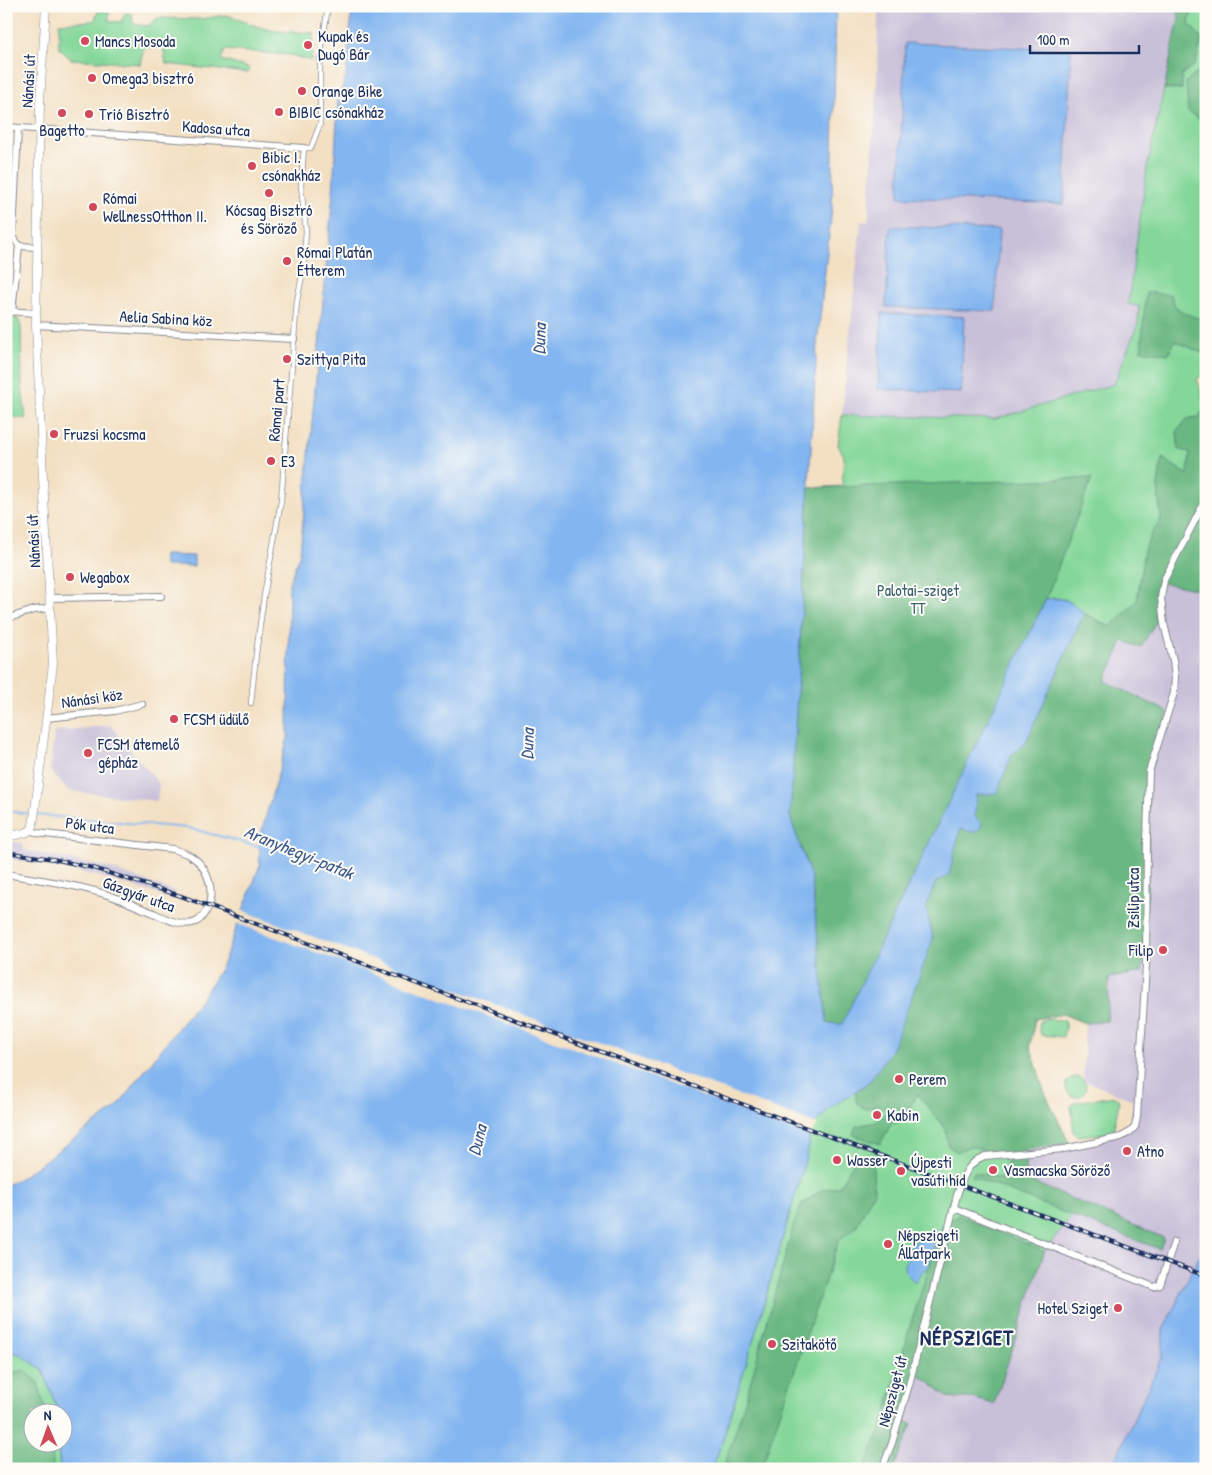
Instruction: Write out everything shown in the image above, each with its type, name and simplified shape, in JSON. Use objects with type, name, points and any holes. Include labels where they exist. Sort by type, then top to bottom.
[{"type":"street","name":"Nánási út","points":[[32,828],[53,664],[36,325],[40,129],[46,6]]},
{"type":"street","points":[[304,148],[311,148],[320,124],[320,60],[328,6]]},
{"type":"street","name":"Kadosa utca","points":[[6,127],[304,148]]},
{"type":"street","name":"Nánási út","points":[[18,128],[10,236],[19,246]]},
{"type":"street","name":"Római part","points":[[251,703],[256,654],[281,501],[297,301],[303,271],[306,231],[301,186],[304,148]]},
{"type":"street","points":[[36,313],[9,312],[19,246],[37,248]]},
{"type":"street","name":"Aelia Sabina köz","points":[[36,325],[294,339]]},
{"type":"street","name":"Zsilip utca","points":[[964,1176],[976,1159],[984,1156],[1064,1149],[1121,1137],[1135,1127],[1142,1052],[1146,965],[1149,772],[1174,693],[1175,677],[1164,624],[1161,598],[1164,580],[1206,499]]},
{"type":"street","points":[[50,598],[161,596]]},
{"type":"street","points":[[6,619],[34,610],[50,608]]},
{"type":"street","name":"Nánási köz","points":[[46,718],[115,711],[142,704]]},
{"type":"street","name":"Pók utca","points":[[6,834],[25,833],[32,828],[37,833],[172,848]]},
{"type":"street","name":"Gázgyár utca","points":[[6,874],[58,882],[113,897],[174,922],[187,924],[197,922],[203,917],[210,901],[211,889],[208,878],[201,865],[189,853],[172,848]]},
{"type":"street","name":"Népsziget út","points":[[882,1469],[892,1443],[957,1195],[964,1176]]},
{"type":"street","points":[[954,1208],[1154,1287],[1160,1285],[1174,1242]]},
{"type":"shaded area","points":[[878,6],[1177,6],[1179,18],[1147,168],[1128,304],[1139,305],[1138,324],[1114,384],[995,419],[842,415],[861,221],[868,222],[877,86]]},
{"type":"shaded area","points":[[1163,583],[1206,591],[1206,1248],[1198,1259],[1163,1330],[1163,1356],[1111,1469],[893,1469],[912,1424],[902,1420],[919,1374],[948,1398],[973,1398],[994,1404],[1044,1252],[1072,1216],[1160,1249],[1164,1238],[1025,1179],[1025,1150],[1105,1137],[1123,1131],[1131,1118],[1133,1100],[1083,1080],[1085,1023],[1107,1021],[1109,978],[1105,681],[1123,641],[1141,647],[1157,620],[1155,591]]},
{"type":"shaded area","points":[[110,725],[159,784],[157,801],[69,791],[50,771],[54,732]]},
{"type":"shaded area","points":[[6,841],[23,843],[24,850],[109,868],[176,892],[173,899],[106,878],[50,865],[6,859]]},
{"type":"green space","points":[[1177,6],[1192,6],[1189,24],[1202,39],[1195,65],[1182,74],[1182,89],[1164,89],[1179,18]]},
{"type":"green space","points":[[1192,6],[1206,6],[1206,371],[1197,380],[1206,406],[1199,417],[1187,419],[1177,432],[1179,450],[1191,452],[1188,475],[1162,458],[1158,486],[1161,520],[1144,550],[1137,601],[1110,627],[1088,616],[1123,641],[1105,681],[1168,712],[1149,772],[1147,894],[1142,972],[1109,978],[1107,1021],[1085,1023],[1063,1014],[1035,1019],[1030,1045],[1044,1091],[1069,1143],[1025,1150],[1025,1179],[1164,1238],[1160,1249],[1072,1216],[1044,1252],[994,1404],[973,1398],[949,1398],[919,1374],[902,1419],[912,1424],[893,1469],[712,1469],[757,1328],[809,1146],[810,1129],[831,1107],[870,1081],[893,1047],[933,939],[926,906],[936,882],[949,875],[960,828],[973,832],[978,831],[982,824],[975,817],[976,795],[997,792],[1012,754],[1025,744],[1083,613],[1067,600],[1058,598],[1046,599],[842,1024],[827,1023],[811,877],[790,817],[809,488],[842,486],[844,456],[838,445],[842,415],[995,419],[1114,384],[1138,324],[1139,306],[1128,304],[1147,169],[1164,89],[1182,89],[1182,74],[1195,65],[1202,39],[1189,24]]},
{"type":"green space","points":[[99,10],[109,12],[109,21],[121,22],[125,13],[132,14],[133,24],[148,26],[158,18],[200,19],[227,15],[276,31],[314,33],[311,61],[290,55],[225,50],[221,60],[249,68],[248,73],[166,64],[163,47],[144,47],[140,64],[71,59],[59,48],[59,23],[94,21]]},
{"type":"green space","points":[[1206,65],[1206,123],[1188,112],[1186,82]]},
{"type":"green space","points":[[1146,292],[1171,295],[1175,306],[1184,313],[1206,321],[1206,352],[1202,353],[1175,341],[1168,354],[1141,350]]},
{"type":"green space","points":[[6,317],[18,319],[21,326],[22,386],[26,419],[6,416]]},
{"type":"green space","points":[[1206,406],[1206,591],[1163,583],[1155,591],[1157,620],[1141,647],[1123,641],[1105,681],[1168,712],[1149,772],[1147,894],[1142,972],[1109,978],[1107,1021],[1085,1023],[1063,1014],[1035,1019],[1030,1045],[1044,1091],[1069,1143],[1025,1150],[1025,1179],[1164,1238],[1160,1249],[972,1176],[974,1172],[1004,1179],[1008,1157],[970,1146],[957,1152],[948,1146],[946,1130],[918,1094],[910,1107],[907,1120],[891,1124],[880,1144],[853,1135],[856,1126],[876,1122],[888,1111],[878,1105],[865,1109],[856,1102],[856,1091],[870,1081],[933,939],[926,906],[936,882],[949,875],[960,828],[973,832],[976,795],[997,792],[1012,754],[1025,744],[1084,613],[1110,627],[1137,601],[1144,550],[1161,520],[1158,486],[1162,458],[1188,475],[1190,452],[1179,450],[1177,432],[1187,419],[1199,417]]},
{"type":"green space","name":"Palotai-sziget TT","points":[[1092,478],[1046,599],[842,1024],[827,1023],[811,877],[790,817],[809,488]]},
{"type":"green space","points":[[1047,1019],[1064,1020],[1066,1023],[1063,1037],[1041,1035],[1039,1029],[1040,1021]]},
{"type":"green space","points":[[1076,1077],[1083,1080],[1086,1087],[1083,1094],[1076,1097],[1069,1094],[1066,1087],[1069,1080]]},
{"type":"green space","points":[[1114,1096],[1118,1099],[1119,1103],[1113,1133],[1078,1136],[1074,1133],[1071,1106],[1076,1102]]},
{"type":"green space","points":[[858,1155],[873,1161],[874,1192],[856,1227],[839,1240],[761,1469],[723,1469],[745,1402],[794,1224],[802,1204],[823,1189],[839,1187]]},
{"type":"green space","points":[[958,1215],[1044,1252],[994,1404],[973,1398],[949,1398],[919,1374],[902,1419],[912,1424],[893,1469],[864,1469],[882,1427],[910,1326],[942,1226]]},
{"type":"green space","points":[[6,1351],[20,1354],[43,1370],[55,1402],[22,1402],[22,1452],[59,1452],[60,1469],[6,1469]]},
{"type":"green space","points":[[24,1370],[38,1382],[43,1402],[22,1402],[22,1452],[52,1452],[53,1469],[11,1469],[6,1464],[6,1374]]},
{"type":"water","name":"Duna","points":[[351,6],[836,6],[832,208],[817,344],[790,817],[811,877],[827,1023],[842,1024],[1046,599],[1067,601],[1084,613],[1025,744],[1012,754],[997,793],[976,795],[975,817],[982,824],[978,831],[973,832],[960,829],[949,875],[936,882],[926,906],[933,939],[893,1047],[870,1081],[831,1107],[810,1129],[809,1146],[757,1328],[712,1469],[60,1469],[59,1452],[72,1452],[72,1402],[55,1402],[43,1370],[20,1354],[6,1351],[6,1185],[22,1177],[116,1108],[206,992],[222,966],[260,865],[259,841],[288,738],[289,583],[300,553],[333,193],[338,99],[346,77]]},
{"type":"water","points":[[905,43],[1071,50],[1064,204],[899,197]]},
{"type":"water","points":[[890,226],[999,230],[995,311],[886,307]]},
{"type":"water","points":[[882,313],[964,317],[961,393],[878,389]]},
{"type":"water","points":[[164,555],[194,556],[194,566],[164,566]]},
{"type":"water","points":[[933,1228],[935,1229],[935,1241],[930,1261],[928,1262],[929,1265],[915,1282],[905,1272],[905,1262],[909,1257],[911,1246],[924,1238]]},
{"type":"water","points":[[1206,1248],[1206,1469],[1111,1469],[1163,1356],[1163,1330],[1198,1259]]},
{"type":"pier","name":"Újpesti vasúti híd","points":[[241,910],[818,1125],[813,1130],[812,1137],[236,923]]},
{"type":"waterway","name":"Aranyhegyi-patak","points":[[6,811],[31,814]]},
{"type":"waterway","name":"Aranyhegyi-patak","points":[[36,815],[188,828],[261,847]]},
{"type":"railway","points":[[6,852],[53,859],[93,868],[181,896],[1206,1276]]},
{"type":"place","name":"Mancs Mosoda","points":[[85,41]]},
{"type":"place","name":"Kupak és Dugó Bár","points":[[308,45]]},
{"type":"place","name":"Omega3 bisztró","points":[[92,78]]},
{"type":"place","name":"Orange Bike","points":[[302,91]]},
{"type":"place","name":"BIBIC csónakház","points":[[279,112]]},
{"type":"place","name":"Bagetto","points":[[62,113]]},
{"type":"place","name":"Trió Bisztró","points":[[89,114]]},
{"type":"place","name":"Bibic I. csónakház","points":[[252,166]]},
{"type":"place","name":"Kócsag Bisztró és Söröző","points":[[269,193]]},
{"type":"place","name":"Római WellnessOtthon II.","points":[[93,207]]},
{"type":"place","name":"Római Platán Étterem","points":[[287,261]]},
{"type":"place","name":"Szittya Pita","points":[[287,359]]},
{"type":"place","name":"Fruzsi kocsma","points":[[54,434]]},
{"type":"place","name":"E3","points":[[271,461]]},
{"type":"place","name":"Wegabox","points":[[70,577]]},
{"type":"place","name":"FCSM üdülő","points":[[174,719]]},
{"type":"place","name":"FCSM átemelő gépház","points":[[88,753]]},
{"type":"place","name":"Filip","points":[[1163,950]]},
{"type":"place","name":"Perem","points":[[899,1079]]},
{"type":"place","name":"Kabin","points":[[877,1115]]},
{"type":"place","name":"Atno","points":[[1127,1151]]},
{"type":"place","name":"Wasser","points":[[837,1160]]},
{"type":"place","name":"Vasmacska Söröző","points":[[993,1170]]},
{"type":"place","name":"Újpesti vasúti híd","points":[[901,1171]]},
{"type":"place","name":"Népszigeti Állatpark","points":[[888,1244]]},
{"type":"place","name":"Hotel Sziget","points":[[1118,1308]]},
{"type":"place","name":"Szitakötő","points":[[772,1344]]},
{"type":"district","name":"NÉPSZIGET","points":[[967,1337]]}]
